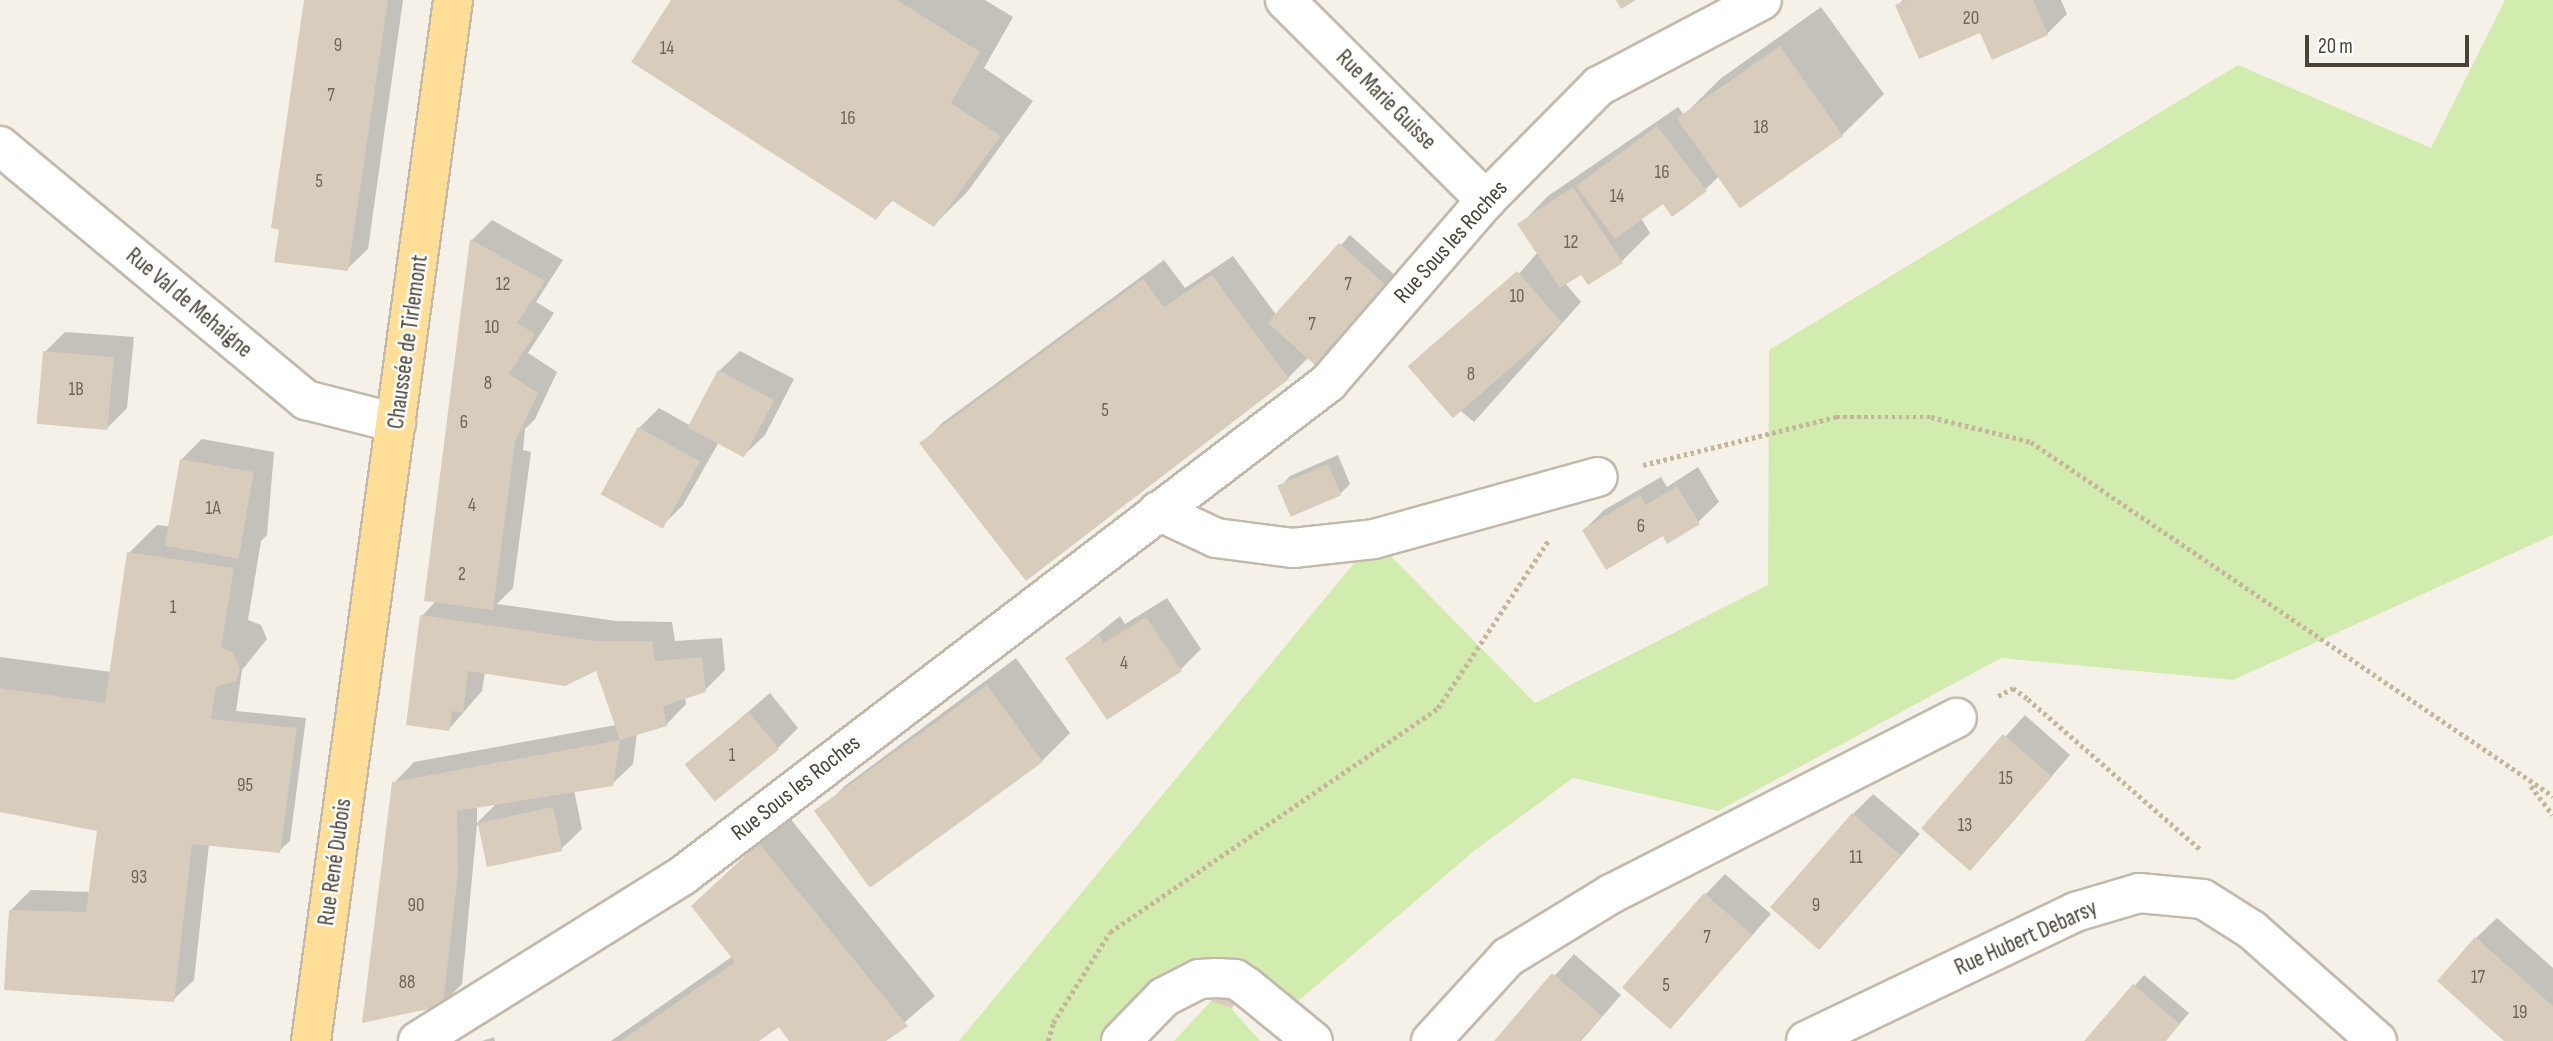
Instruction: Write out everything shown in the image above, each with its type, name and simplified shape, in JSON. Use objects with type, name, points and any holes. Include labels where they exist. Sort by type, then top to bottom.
[{"type":"main road","name":"Chaussée de Tirlemont","points":[[360,683],[453,0]]},
{"type":"main road","name":"Rue René Dubois","points":[[312,1041],[360,683]]},
{"type":"street","name":"Rue Marie Guisse","points":[[1285,0],[1486,200]]},
{"type":"street","name":"Rue Sous les Roches","points":[[418,1041],[682,876],[1328,383],[1486,200],[1600,86],[1762,0]]},
{"type":"street","name":"Rue Val de Mehaigne","points":[[0,146],[306,400],[396,423]]},
{"type":"street","points":[[1158,511],[1216,538],[1293,548],[1374,539],[1598,477]]},
{"type":"street","points":[[1431,1041],[1520,950],[1611,894],[1957,718]]},
{"type":"street","name":"Rue Hubert Debarsy","points":[[1806,1041],[2075,912],[2139,893],[2203,899],[2252,930],[2377,1041]]},
{"type":"street","points":[[1121,1041],[1164,997],[1199,979],[1217,978],[1235,979],[1247,986],[1313,1041]]},
{"type":"path","points":[[1598,477],[1836,417],[1931,417],[2031,442],[2121,499],[2528,782],[2553,796]]},
{"type":"path","points":[[1048,1041],[1053,1023],[1110,932],[1438,708],[1552,537]]},
{"type":"path","points":[[2028,699],[2209,857],[2203,899]]},
{"type":"path","points":[[2528,782],[2553,816]]},
{"type":"green space","points":[[2505,0],[2553,0],[2553,535],[2233,680],[2001,658],[1718,811],[1573,778],[1474,851],[1296,1003],[1235,979],[1121,1041],[959,1041],[1374,539],[1535,703],[1768,585],[1769,350],[2238,65],[2431,148]]},
{"type":"green space","points":[[1211,1001],[1231,1008],[1260,1041],[1174,1041]]},
{"type":"building","points":[[304,0],[388,0],[348,271],[274,262],[279,230],[271,228]]},
{"type":"building","points":[[671,0],[897,0],[980,52],[951,103],[1001,136],[934,227],[891,200],[876,220],[631,62]]},
{"type":"building","points":[[1616,0],[1636,0],[1621,9]]},
{"type":"building","points":[[1907,0],[2033,0],[2048,35],[1992,60],[1980,33],[1919,59],[1895,5]]},
{"type":"building","points":[[1780,46],[1843,136],[1740,208],[1677,118]]},
{"type":"building","points":[[1657,126],[1707,191],[1672,217],[1663,204],[1615,239],[1576,186]]},
{"type":"building","points":[[1573,187],[1623,263],[1588,285],[1581,275],[1560,288],[1517,224]]},
{"type":"building","points":[[470,239],[545,281],[517,323],[535,334],[509,374],[538,393],[515,442],[493,610],[424,601]]},
{"type":"building","points":[[1339,243],[1391,290],[1319,369],[1267,323]]},
{"type":"building","points":[[1517,271],[1562,323],[1453,418],[1408,366]]},
{"type":"building","points":[[1212,275],[1289,379],[1026,581],[919,443],[1143,279],[1164,307]]},
{"type":"building","points":[[43,351],[114,357],[107,430],[37,424]]},
{"type":"building","points":[[718,370],[775,400],[744,457],[687,427]]},
{"type":"building","points":[[638,427],[700,461],[663,529],[601,494]]},
{"type":"building","points":[[180,459],[254,472],[239,559],[165,546]]},
{"type":"building","points":[[1328,464],[1341,495],[1291,517],[1277,485]]},
{"type":"building","points":[[1677,486],[1700,524],[1667,544],[1663,536],[1606,570],[1582,530],[1640,495],[1646,505]]},
{"type":"building","points":[[127,552],[234,568],[221,648],[233,652],[240,669],[236,681],[216,687],[211,719],[297,728],[280,853],[192,844],[174,1002],[4,990],[9,910],[86,912],[97,831],[0,812],[0,688],[105,703]]},
{"type":"building","points":[[420,615],[595,641],[652,641],[655,661],[702,657],[706,692],[663,706],[667,726],[620,740],[596,671],[565,686],[468,671],[463,713],[452,711],[449,731],[406,725]]},
{"type":"building","points":[[1146,617],[1182,671],[1107,720],[1065,658],[1099,635],[1104,643]]},
{"type":"building","points":[[987,685],[1043,762],[870,888],[814,811]]},
{"type":"building","points":[[749,712],[779,749],[715,802],[684,764]]},
{"type":"building","points":[[2003,734],[2052,777],[1970,871],[1921,828]]},
{"type":"building","points":[[620,740],[613,786],[457,811],[458,873],[443,1006],[362,1023],[392,782]]},
{"type":"building","points":[[553,807],[562,851],[487,867],[478,823]]},
{"type":"building","points":[[1852,813],[1901,856],[1819,950],[1770,907]]},
{"type":"building","points":[[759,843],[908,1026],[886,1041],[789,1041],[779,1027],[759,1041],[621,1041],[735,962],[691,906]]},
{"type":"building","points":[[1704,893],[1752,935],[1670,1029],[1622,987]]},
{"type":"building","points":[[2475,937],[2553,1006],[2553,1041],[2504,1041],[2437,981]]},
{"type":"building","points":[[1552,973],[1602,1016],[1580,1041],[1494,1041]]},
{"type":"building","points":[[2133,984],[2180,1024],[2166,1041],[2084,1041]]},
{"type":"building","points":[[1215,990],[1236,997],[1232,1008],[1211,1001]]}]
